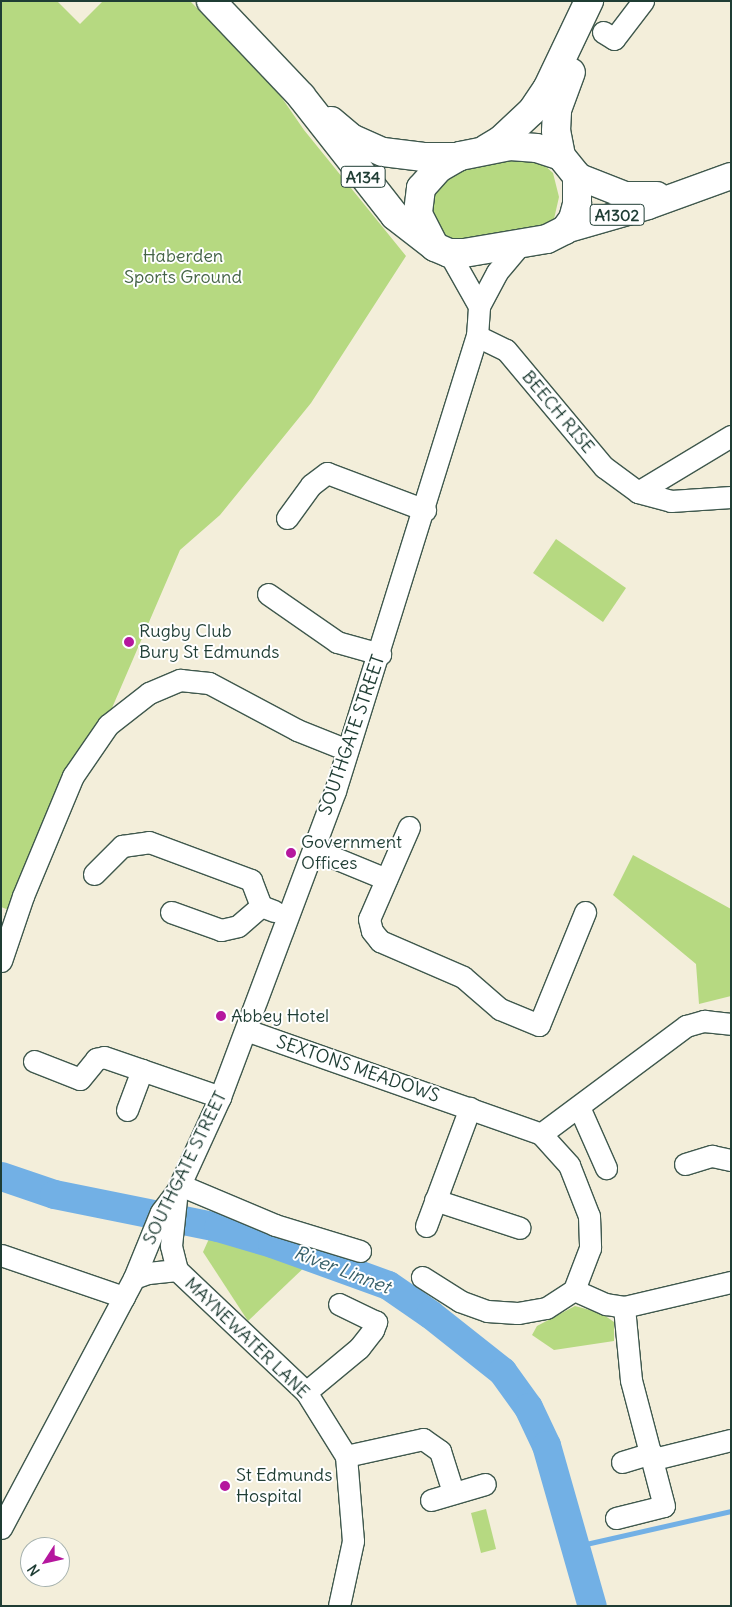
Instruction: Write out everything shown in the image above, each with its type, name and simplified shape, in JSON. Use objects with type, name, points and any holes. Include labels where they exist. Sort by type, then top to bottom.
[{"type":"highway","name":"A134","points":[[211,1],[272,62],[395,216],[442,250]]},
{"type":"highway","name":"A134","points":[[230,1],[272,62]]},
{"type":"highway","points":[[591,1],[588,22],[557,110],[556,131],[569,166],[577,204],[565,230],[536,243],[442,250],[418,214],[421,188],[426,178],[439,168],[501,140],[532,111],[547,89],[591,1]]},
{"type":"highway","name":"A134","points":[[301,96],[365,146],[396,154],[473,153]]},
{"type":"highway","points":[[473,153],[510,146],[536,148],[569,166]]},
{"type":"main road","name":"A1302","points":[[569,166],[625,195],[668,197]]},
{"type":"main road","name":"A1302","points":[[565,230],[731,176]]},
{"type":"street","points":[[603,32],[614,39],[643,1]]},
{"type":"street","points":[[442,250],[479,306],[497,272],[520,245]]},
{"type":"street","name":"SOUTHGATE STREET","points":[[1,1528],[165,1218],[220,1098],[313,849],[380,654],[477,336],[479,306]]},
{"type":"street","name":"BEECH RISE","points":[[477,336],[506,350],[604,467],[638,492],[672,501],[731,497]]},
{"type":"street","points":[[638,492],[702,456],[731,436]]},
{"type":"street","points":[[288,518],[311,485],[327,473],[425,510]]},
{"type":"street","points":[[268,594],[337,642],[380,654]]},
{"type":"street","points":[[1,961],[7,940],[59,804],[73,776],[108,725],[149,692],[180,680],[210,683],[297,730],[347,750]]},
{"type":"street","points":[[409,828],[369,919],[375,937],[463,978],[500,1010],[539,1025],[585,912]]},
{"type":"street","points":[[94,874],[122,846],[149,842],[251,880],[261,906],[288,916]]},
{"type":"street","points":[[313,849],[386,879]]},
{"type":"street","points":[[171,912],[221,930],[229,930],[261,906]]},
{"type":"street","points":[[541,1134],[686,1026],[704,1021],[731,1024]]},
{"type":"street","name":"SEXTONS MEADOWS","points":[[246,1030],[541,1134],[569,1165],[588,1208],[590,1248],[574,1290]]},
{"type":"street","points":[[34,1061],[80,1079],[96,1059],[104,1057],[220,1098]]},
{"type":"street","points":[[127,1110],[142,1070]]},
{"type":"street","points":[[579,1107],[606,1168]]},
{"type":"street","points":[[426,1226],[470,1108]]},
{"type":"street","points":[[685,1164],[712,1156],[731,1160]]},
{"type":"street","points":[[178,1188],[275,1225],[360,1251]]},
{"type":"street","points":[[435,1200],[520,1228]]},
{"type":"street","name":"MAYNEWATER LANE","points":[[165,1218],[177,1270],[306,1392],[346,1456],[353,1541],[339,1606]]},
{"type":"street","points":[[1,1255],[124,1297]]},
{"type":"street","name":"MAYNEWATER LANE","points":[[134,1278],[148,1273],[177,1270]]},
{"type":"street","points":[[422,1277],[460,1300],[487,1311],[517,1313],[546,1308],[574,1290],[606,1304],[624,1307],[731,1282]]},
{"type":"street","points":[[306,1392],[359,1348],[376,1322],[339,1304]]},
{"type":"street","points":[[616,1518],[664,1506],[653,1456],[631,1380],[624,1307]]},
{"type":"street","points":[[346,1456],[423,1439],[440,1452],[453,1492]]},
{"type":"street","points":[[622,1462],[731,1440]]},
{"type":"street","points":[[431,1500],[485,1484]]},
{"type":"green space","name":"Haberden Sports Ground","points":[[1,1],[57,1],[80,24],[103,1],[190,1],[273,85],[304,130],[406,256],[311,403],[220,515],[180,550],[112,708],[61,782],[9,910],[1,907]]},
{"type":"green space","points":[[528,160],[543,164],[553,173],[559,197],[554,219],[545,225],[455,241],[439,234],[427,216],[433,182],[478,163]]},
{"type":"green space","points":[[556,539],[626,588],[603,622],[533,573]]},
{"type":"green space","points":[[633,855],[731,909],[731,996],[699,1004],[696,964],[613,895]]},
{"type":"green space","points":[[213,1230],[268,1245],[310,1262],[248,1321],[203,1252]]},
{"type":"green space","points":[[575,1306],[601,1313],[614,1322],[614,1341],[554,1350],[532,1335],[537,1326]]},
{"type":"green space","points":[[486,1509],[496,1549],[481,1553],[471,1513]]},
{"type":"waterway","name":"River Linnet","points":[[1,1176],[54,1194],[218,1227],[272,1243],[388,1285],[430,1314],[502,1371],[528,1407],[546,1445],[592,1606]]},
{"type":"waterway","points":[[577,1546],[731,1511]]},
{"type":"place","name":"Rugby Club Bury St Edmunds","points":[[129,642]]},
{"type":"place","name":"Government Offices","points":[[291,853]]},
{"type":"place","name":"Abbey Hotel","points":[[221,1016]]},
{"type":"place","name":"St Edmunds Hospital","points":[[225,1486]]}]
